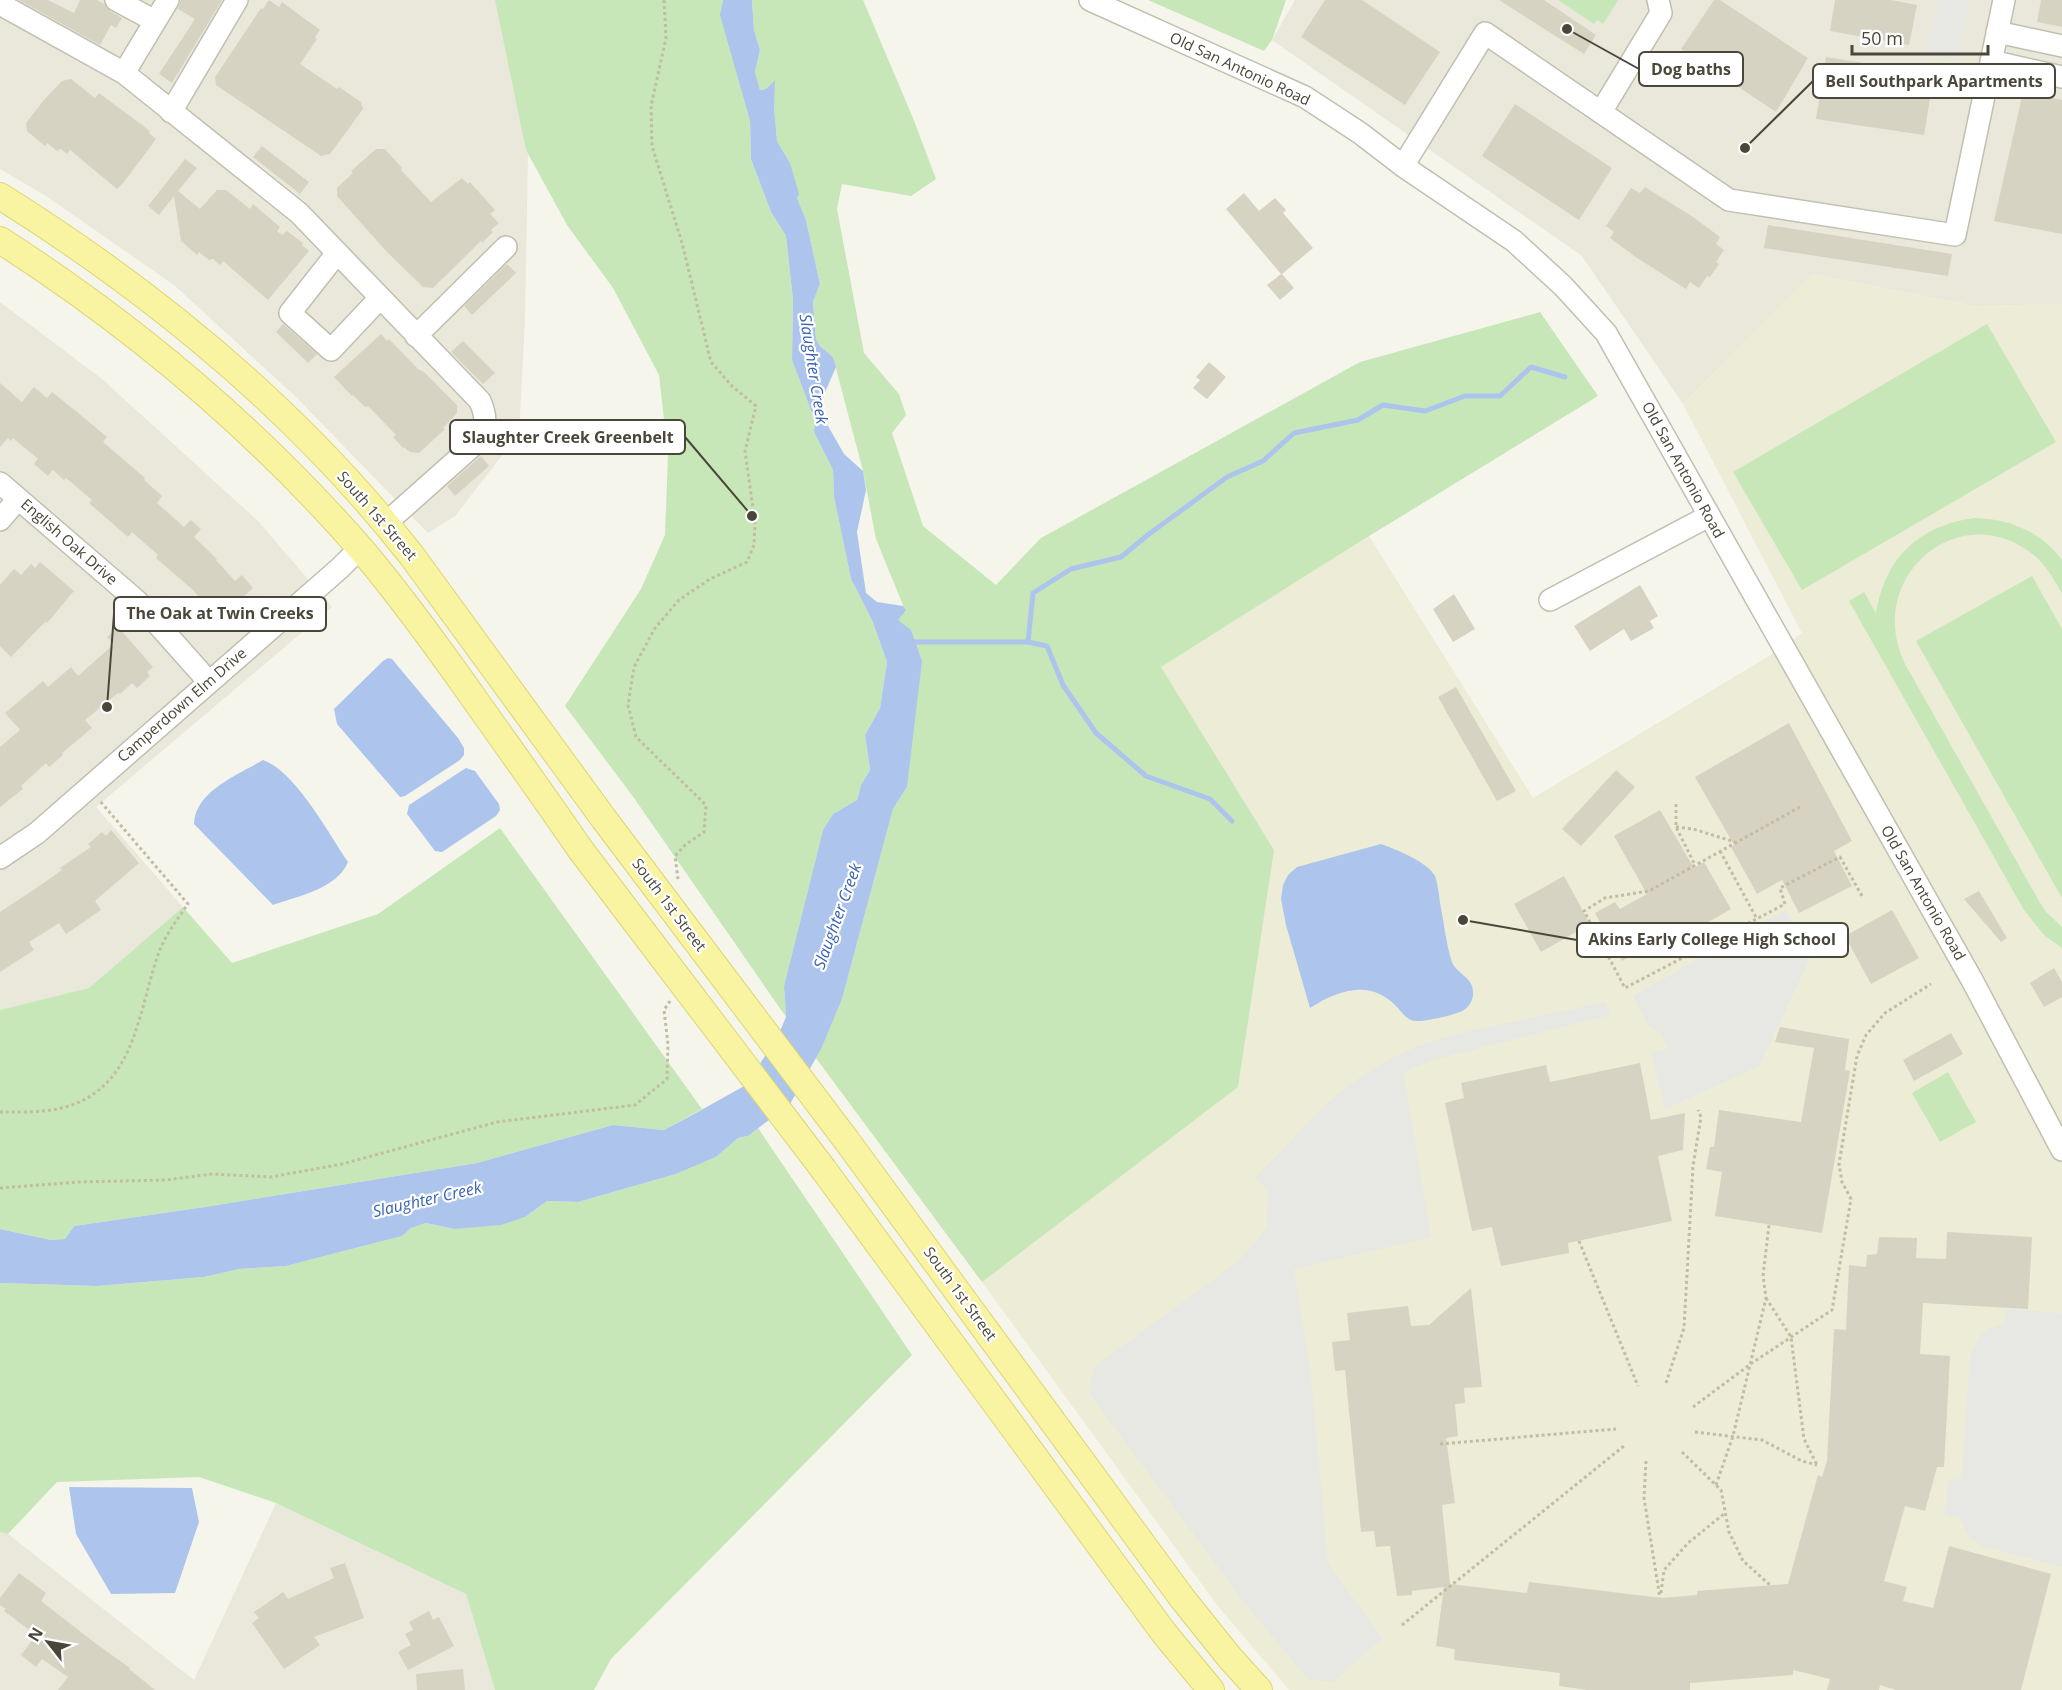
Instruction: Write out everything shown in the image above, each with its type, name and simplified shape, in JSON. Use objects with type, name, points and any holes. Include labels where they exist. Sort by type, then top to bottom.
[{"type":"main road","name":"South 1st Street","points":[[0,196],[87,252],[215,352],[312,444],[386,523],[468,631],[604,819],[847,1141],[1188,1605],[1230,1658],[1260,1690]]},
{"type":"main road","points":[[0,240],[118,321],[199,387],[250,433],[360,548],[429,635],[580,849],[824,1170],[1164,1633],[1211,1690]]},
{"type":"main road","points":[[360,548],[386,523]]},
{"type":"street","points":[[116,0],[155,21]]},
{"type":"street","points":[[124,73],[168,0]]},
{"type":"street","points":[[171,112],[237,0]]},
{"type":"street","name":"Old San Antonio Road","points":[[1090,0],[1096,5],[1305,97],[1514,241],[1563,286],[1606,333],[1972,980],[2062,1150]]},
{"type":"street","points":[[1600,112],[1661,14],[1658,0]]},
{"type":"street","points":[[1403,166],[1485,33],[1729,200],[1955,235],[2004,0]]},
{"type":"street","points":[[0,4],[124,73],[298,213],[480,400],[484,411],[484,433],[477,442],[401,507],[386,523]]},
{"type":"street","points":[[1997,32],[2062,46]]},
{"type":"street","points":[[1990,61],[2062,77]]},
{"type":"street","points":[[416,336],[506,247]]},
{"type":"street","points":[[337,253],[290,313],[331,350],[380,298]]},
{"type":"street","name":"English Oak Drive","points":[[0,483],[137,601],[209,682]]},
{"type":"street","points":[[0,520],[18,499]]},
{"type":"street","points":[[1550,600],[1709,516]]},
{"type":"street","name":"Camperdown Elm Drive","points":[[0,858],[37,833],[360,548]]},
{"type":"path","points":[[0,1112],[39,1112],[67,1107],[89,1098],[108,1084],[129,1049],[162,947],[188,904],[98,800]]},
{"type":"path","points":[[1676,804],[1676,827],[1695,865]]},
{"type":"path","points":[[1800,807],[1649,891],[1605,898],[1584,911],[1625,988],[1785,904],[1780,888],[1840,857],[1862,896]]},
{"type":"path","points":[[1676,827],[1693,829],[1736,842]]},
{"type":"path","points":[[1720,851],[1757,919]]},
{"type":"path","points":[[1693,1407],[1752,1363],[1832,1310],[1851,1199],[1842,1182],[1839,1164],[1857,1056],[1866,1035],[1885,1013],[1931,984]]},
{"type":"path","points":[[1666,1383],[1684,1328],[1693,1166],[1701,1117],[1698,1110]]},
{"type":"path","points":[[1716,1485],[1752,1363],[1766,1298],[1763,1276],[1769,1225]]},
{"type":"path","points":[[1579,1241],[1638,1386]]},
{"type":"path","points":[[1695,1432],[1762,1440],[1802,1461],[1817,1465],[1804,1439],[1791,1337],[1766,1298]]},
{"type":"path","points":[[1440,1444],[1616,1429]]},
{"type":"path","points":[[1402,1625],[1624,1446]]},
{"type":"path","points":[[1682,1452],[1721,1490],[1729,1532],[1743,1561],[1770,1585]]},
{"type":"path","points":[[1646,1461],[1644,1498],[1660,1598],[1664,1570],[1688,1543],[1725,1513]]},
{"type":"shaded area","points":[[0,0],[496,0],[528,153],[525,319],[519,434],[455,516],[428,533],[296,397],[174,285],[46,196],[0,169]]},
{"type":"shaded area","points":[[1295,0],[2062,0],[2062,304],[1975,306],[1812,274],[1683,404],[1582,256],[1272,40]]},
{"type":"shaded area","points":[[1938,0],[1969,0],[1957,59],[1926,53]]},
{"type":"shaded area","points":[[1812,274],[1975,306],[2062,304],[2062,1690],[1289,1690],[1217,1605],[816,1058],[842,999],[885,840],[1369,536],[1533,798],[1769,656],[1802,633],[1683,404]]},
{"type":"shaded area","points":[[0,302],[102,379],[258,521],[332,607],[96,807],[183,907],[89,988],[0,1010]]},
{"type":"shaded area","points":[[1785,910],[1813,952],[1759,1066],[1665,1109],[1651,1053],[1668,1048],[1660,1032],[1649,1026],[1633,996]]},
{"type":"shaded area","points":[[1605,1002],[1610,1015],[1436,1059],[1403,1072],[1431,1237],[1294,1269],[1310,1370],[1328,1564],[1382,1638],[1333,1682],[1308,1679],[1245,1603],[1089,1393],[1094,1367],[1239,1261],[1267,1228],[1268,1190],[1255,1178],[1327,1103],[1362,1076],[1417,1046],[1460,1033]]},
{"type":"shaded area","points":[[2007,1309],[2062,1313],[2062,1567],[1983,1546],[1970,1538],[1959,1517],[1945,1515],[1948,1480],[1962,1479],[1970,1357],[1980,1336],[1989,1329],[2005,1323]]},
{"type":"shaded area","points":[[276,1503],[466,1594],[495,1690],[0,1690],[0,1532],[8,1534],[194,1680]]},
{"type":"green space","points":[[495,0],[723,0],[721,15],[750,121],[751,159],[771,212],[786,236],[793,300],[792,360],[815,421],[814,432],[833,470],[834,497],[851,579],[872,620],[887,662],[880,708],[865,735],[870,770],[861,785],[857,800],[833,814],[823,830],[784,986],[786,1017],[634,798],[565,706],[641,589],[665,535],[668,455],[659,375],[613,288],[567,225],[526,150]]},
{"type":"green space","points":[[752,0],[863,0],[913,118],[936,179],[911,196],[842,184],[837,209],[864,353],[899,394],[906,415],[892,433],[923,526],[996,585],[1041,538],[1360,362],[1540,312],[1598,396],[1161,667],[1274,850],[1238,1087],[982,1282],[816,1058],[842,999],[893,809],[907,787],[897,620],[905,610],[876,539],[863,471],[833,357],[820,346],[816,339],[813,302],[820,284],[806,220],[797,198],[790,163],[777,141],[774,81],[766,89],[760,90],[755,72],[760,50],[754,30]]},
{"type":"green space","points":[[1148,0],[1286,0],[1272,40],[1264,51]]},
{"type":"green space","points":[[1558,0],[1618,0],[1603,24],[1597,20],[1594,24]]},
{"type":"green space","points":[[1987,324],[2056,442],[1802,590],[1733,472]]},
{"type":"green space","points":[[1975,518],[2012,524],[2044,541],[2062,560],[2062,593],[2050,573],[2035,556],[2006,539],[1978,534],[1950,540],[1927,554],[1908,575],[1897,602],[1895,632],[1905,664],[2039,901],[2046,912],[2062,927],[2062,948],[2044,935],[2024,910],[1849,601],[1864,592],[1876,613],[1887,576],[1908,548],[1937,528]]},
{"type":"green space","points":[[2032,576],[2062,629],[2062,898],[1916,641]]},
{"type":"green space","points":[[500,828],[702,1109],[664,1130],[613,1125],[477,1163],[74,1226],[65,1239],[51,1240],[0,1229],[0,1010],[89,988],[183,907],[232,963],[378,914]]},
{"type":"green space","points":[[1948,1072],[1976,1122],[1940,1142],[1912,1093]]},
{"type":"green space","points":[[758,1128],[912,1355],[611,1659],[594,1690],[495,1690],[466,1594],[276,1503],[199,1477],[57,1482],[8,1534],[0,1532],[0,1283],[97,1286],[204,1277],[239,1269],[286,1266],[402,1236],[411,1228],[426,1223],[454,1229],[525,1217],[547,1201],[578,1202],[676,1174],[716,1157],[738,1138],[748,1136]]},
{"type":"water","name":"Slaughter Creek","points":[[723,0],[752,0],[754,30],[760,50],[755,72],[760,90],[766,89],[775,80],[774,106],[777,141],[790,163],[799,194],[797,198],[806,220],[820,284],[813,302],[816,339],[820,346],[833,357],[836,367],[823,397],[824,419],[844,454],[863,471],[866,490],[857,532],[866,593],[877,602],[903,606],[906,610],[898,620],[911,630],[922,661],[907,787],[893,809],[842,999],[821,1049],[790,1104],[748,1136],[738,1138],[716,1157],[676,1174],[578,1202],[547,1201],[525,1217],[501,1225],[454,1229],[426,1223],[411,1228],[402,1236],[286,1266],[239,1269],[204,1277],[97,1286],[0,1283],[0,1229],[51,1240],[65,1239],[74,1226],[477,1163],[613,1125],[664,1130],[746,1085],[778,1036],[786,1017],[784,986],[823,830],[833,814],[857,800],[861,785],[870,770],[865,735],[880,708],[887,662],[872,620],[851,579],[834,497],[833,470],[814,432],[815,421],[792,360],[793,300],[786,236],[771,212],[751,159],[750,121],[720,15]]},
{"type":"water","points":[[388,658],[392,659],[464,748],[464,755],[460,760],[400,797],[337,724],[334,709]]},
{"type":"water","points":[[263,760],[275,766],[299,790],[348,862],[343,871],[326,885],[305,895],[273,905],[194,824],[196,812],[210,793],[230,778]]},
{"type":"water","points":[[466,768],[475,771],[499,804],[500,810],[496,816],[442,852],[435,851],[407,814],[409,805]]},
{"type":"water","points":[[1381,844],[1419,861],[1435,876],[1452,962],[1472,986],[1472,999],[1464,1010],[1440,1018],[1415,1021],[1406,1017],[1384,996],[1363,990],[1341,993],[1310,1008],[1286,925],[1281,899],[1283,885],[1288,875],[1297,867]]},
{"type":"water","points":[[69,1487],[192,1488],[199,1522],[175,1593],[111,1594],[76,1534]]},
{"type":"building","points":[[19,0],[48,0],[74,13],[80,0],[97,0],[122,18],[116,28],[111,25],[100,45]]},
{"type":"building","points":[[181,0],[222,0],[172,83],[159,74],[195,19],[178,9]]},
{"type":"building","points":[[269,0],[279,7],[282,2],[320,30],[315,37],[317,39],[300,64],[361,102],[363,109],[330,154],[321,156],[216,85],[215,77],[261,8],[263,9]]},
{"type":"building","points":[[1325,0],[1362,0],[1440,52],[1405,105],[1301,37]]},
{"type":"building","points":[[1499,0],[1544,0],[1596,35],[1584,54]]},
{"type":"building","points":[[1714,0],[1720,0],[1808,58],[1776,112],[1681,49]]},
{"type":"building","points":[[1835,0],[1891,0],[1917,5],[1909,45],[1830,31]]},
{"type":"building","points":[[2041,0],[2062,0],[2062,27],[2037,22]]},
{"type":"building","points":[[1826,57],[1934,74],[1924,135],[1816,119]]},
{"type":"building","points":[[71,79],[95,98],[99,93],[150,131],[149,133],[156,139],[117,189],[70,150],[67,154],[61,149],[57,151],[47,143],[45,146],[27,131],[26,123],[44,100],[62,81]]},
{"type":"building","points":[[2023,92],[2062,100],[2062,234],[1994,221]]},
{"type":"building","points":[[1515,104],[1612,168],[1579,220],[1482,156]]},
{"type":"building","points":[[262,146],[309,182],[300,194],[253,157]]},
{"type":"building","points":[[376,149],[385,149],[431,202],[462,178],[468,184],[470,182],[495,210],[490,214],[499,223],[491,230],[493,232],[433,288],[423,287],[386,251],[337,196],[337,188],[353,173],[351,171]]},
{"type":"building","points":[[185,159],[197,168],[178,191],[200,209],[217,190],[226,190],[250,209],[253,204],[280,227],[277,231],[282,235],[287,231],[303,243],[302,245],[309,251],[268,300],[223,261],[220,265],[199,252],[197,255],[181,241],[174,196],[159,215],[148,206]]},
{"type":"building","points":[[1645,187],[1720,237],[1716,244],[1724,250],[1716,262],[1719,264],[1699,288],[1690,282],[1686,289],[1610,238],[1614,232],[1606,226],[1631,188],[1640,193]]},
{"type":"building","points":[[1244,193],[1259,211],[1275,198],[1286,210],[1283,213],[1313,248],[1282,274],[1294,288],[1280,300],[1267,285],[1281,274],[1226,209]]},
{"type":"building","points":[[1768,225],[1952,254],[1948,276],[1764,248]]},
{"type":"building","points":[[507,264],[516,273],[472,315],[464,306]]},
{"type":"building","points":[[283,324],[317,354],[308,363],[276,332]]},
{"type":"building","points":[[381,334],[387,341],[389,339],[457,405],[457,413],[443,428],[445,429],[419,453],[403,448],[393,437],[396,435],[374,412],[352,396],[334,377]]},
{"type":"building","points":[[463,341],[495,373],[483,384],[451,352]]},
{"type":"building","points":[[1209,362],[1226,377],[1207,399],[1193,388],[1200,380],[1196,377]]},
{"type":"building","points":[[0,383],[22,402],[34,387],[47,398],[52,392],[77,412],[107,437],[103,442],[145,478],[144,480],[162,496],[157,503],[184,527],[191,520],[201,529],[194,537],[217,559],[235,581],[242,575],[253,588],[215,622],[202,606],[205,604],[193,590],[156,558],[158,555],[132,532],[128,537],[89,503],[92,500],[66,478],[64,480],[53,470],[48,476],[34,464],[38,459],[13,438],[11,441],[8,438],[0,447]]},
{"type":"building","points":[[481,456],[489,466],[455,496],[447,486]]},
{"type":"building","points":[[40,562],[74,591],[47,623],[45,622],[11,657],[0,646],[0,585],[14,569],[21,575],[31,564],[35,568]]},
{"type":"building","points":[[1640,585],[1658,616],[1650,621],[1654,628],[1631,641],[1624,629],[1590,651],[1574,626]]},
{"type":"building","points":[[1454,594],[1475,629],[1453,642],[1433,609]]},
{"type":"building","points":[[118,627],[153,667],[147,672],[150,676],[137,688],[132,683],[85,720],[92,728],[49,767],[46,763],[21,786],[23,789],[0,807],[0,747],[20,730],[5,713],[43,681],[48,687],[71,667],[78,676],[114,644],[107,637]]},
{"type":"building","points":[[1456,687],[1516,791],[1497,801],[1438,697]]},
{"type":"building","points":[[1789,723],[1852,841],[1834,851],[1852,886],[1799,913],[1782,880],[1757,894],[1731,847],[1734,845],[1695,777]]},
{"type":"building","points":[[1616,770],[1635,787],[1581,846],[1562,829]]},
{"type":"building","points":[[1660,810],[1694,868],[1704,862],[1731,909],[1658,951],[1653,944],[1622,961],[1595,913],[1615,902],[1620,909],[1647,894],[1614,836]]},
{"type":"building","points":[[111,830],[139,863],[95,901],[101,910],[66,934],[59,923],[29,942],[34,950],[0,972],[0,912],[62,870],[60,868],[91,847],[88,844],[102,832],[106,836]]},
{"type":"building","points":[[1564,876],[1590,924],[1541,952],[1514,904]]},
{"type":"building","points":[[1979,891],[2007,938],[2001,942],[1964,899]]},
{"type":"building","points":[[1892,910],[1919,958],[1871,984],[1845,936]]},
{"type":"building","points":[[2054,968],[2062,982],[2062,997],[2044,1007],[2030,983]]},
{"type":"building","points":[[1780,1027],[1849,1039],[1845,1070],[1850,1071],[1822,1233],[1715,1216],[1722,1172],[1706,1169],[1710,1147],[1714,1147],[1719,1110],[1801,1122],[1814,1048],[1775,1042]]},
{"type":"building","points":[[1951,1033],[1963,1054],[1914,1081],[1903,1060]]},
{"type":"building","points":[[1640,1063],[1651,1120],[1685,1113],[1683,1150],[1658,1156],[1672,1221],[1568,1243],[1569,1253],[1501,1266],[1492,1227],[1472,1231],[1445,1103],[1464,1098],[1461,1083],[1546,1065],[1550,1082]]},
{"type":"building","points":[[1947,1232],[2032,1237],[2028,1309],[1923,1303],[1920,1354],[1950,1356],[1944,1467],[1937,1467],[1925,1511],[1905,1506],[1884,1581],[1907,1587],[1903,1601],[1933,1608],[1949,1546],[2051,1574],[2021,1690],[1896,1690],[1880,1685],[1879,1690],[1827,1690],[1830,1679],[1793,1670],[1793,1675],[1690,1683],[1690,1690],[1587,1690],[1559,1686],[1560,1673],[1454,1660],[1455,1649],[1436,1646],[1444,1587],[1412,1591],[1412,1595],[1397,1596],[1390,1546],[1376,1547],[1374,1531],[1361,1532],[1345,1370],[1335,1371],[1332,1342],[1350,1340],[1347,1313],[1408,1306],[1411,1326],[1429,1325],[1471,1288],[1482,1387],[1464,1388],[1465,1403],[1455,1404],[1458,1436],[1446,1438],[1455,1503],[1442,1505],[1450,1584],[1527,1593],[1529,1582],[1662,1598],[1697,1595],[1697,1591],[1788,1584],[1818,1475],[1822,1477],[1827,1461],[1834,1329],[1846,1330],[1849,1265],[1866,1267],[1867,1255],[1877,1254],[1879,1237],[1917,1238],[1916,1258],[1946,1259]]},
{"type":"building","points":[[345,1563],[364,1618],[314,1637],[320,1645],[284,1669],[252,1623],[259,1618],[254,1612],[283,1592],[288,1599],[334,1578],[330,1568]]},
{"type":"building","points":[[19,1573],[46,1593],[41,1601],[130,1668],[155,1690],[58,1690],[68,1677],[42,1659],[36,1667],[21,1655],[36,1635],[4,1611],[6,1609],[0,1605],[0,1598]]},
{"type":"building","points":[[429,1611],[433,1620],[439,1617],[454,1646],[408,1670],[398,1652],[411,1645],[405,1634],[413,1630],[409,1622]]},
{"type":"building","points":[[463,1669],[465,1690],[417,1690],[416,1674]]},
{"type":"waterway","points":[[908,642],[1028,642],[1033,593],[1071,569],[1121,557],[1227,477],[1263,461],[1294,433],[1358,420],[1383,405],[1425,411],[1465,396],[1500,396],[1531,367],[1565,377]]},
{"type":"waterway","points":[[1028,642],[1047,646],[1063,685],[1096,733],[1146,776],[1210,799],[1232,821]]},
{"type":"place","name":"Dog baths","points":[[1567,29]]},
{"type":"place","name":"Bell Southpark Apartments","points":[[1745,148]]},
{"type":"place","name":"Slaughter Creek Greenbelt","points":[[752,516]]},
{"type":"place","name":"The Oak at Twin Creeks","points":[[107,707]]},
{"type":"place","name":"Akins Early College High School","points":[[1463,920]]}]
